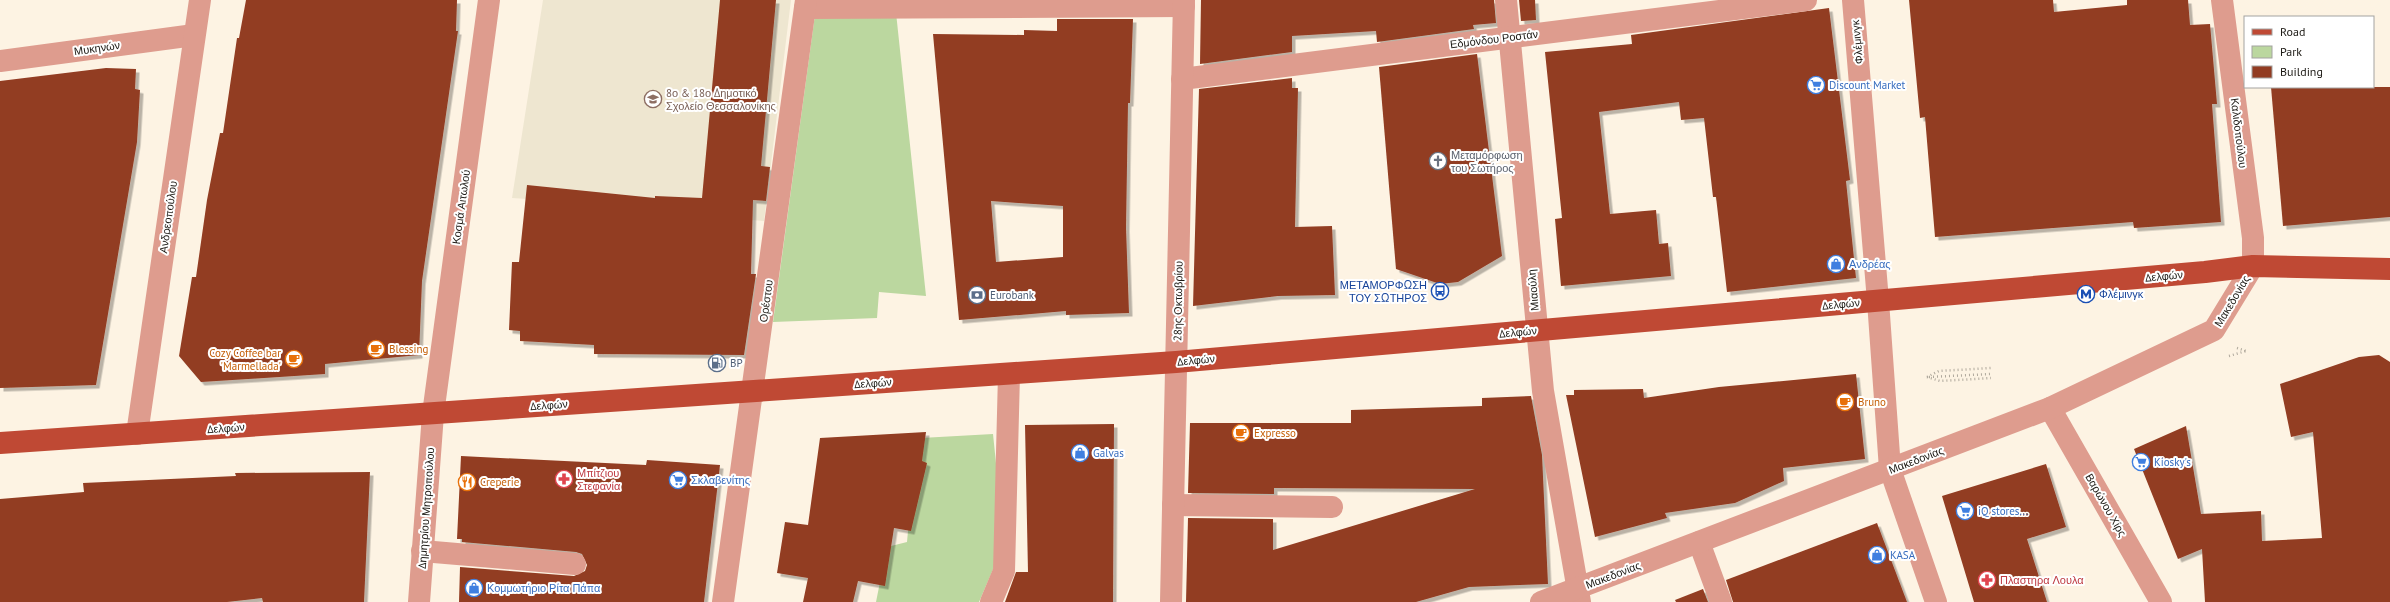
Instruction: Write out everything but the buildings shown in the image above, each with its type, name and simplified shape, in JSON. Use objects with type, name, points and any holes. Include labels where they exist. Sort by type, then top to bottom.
[{"type":"main road","name":"Δελφών","points":[[0,443],[1176,362],[2205,272],[2253,266],[2390,269]]},
{"type":"street","name":"Ανδρεοπούλου","points":[[137,434],[200,0]]},
{"type":"street","name":"Κοσμά Αιτωλού","points":[[433,414],[489,0]]},
{"type":"street","name":"Μιαούλη","points":[[1506,0],[1544,391],[1578,595]]},
{"type":"street","name":"Εδμόνδου Ροστάν","points":[[1182,79],[1806,0]]},
{"type":"street","name":"Φλέμινγκ","points":[[1853,0],[1878,301],[1890,470],[1936,602]]},
{"type":"street","name":"Καλιδοπούλου","points":[[2222,0],[2253,238],[2253,266]]},
{"type":"street","points":[[805,4],[1184,3]]},
{"type":"street","name":"28ης Οκτωβρίου","points":[[1171,602],[1184,3]]},
{"type":"street","name":"Ορέστου","points":[[723,602],[805,4]]},
{"type":"street","name":"Μυκηνών","points":[[0,60],[194,35]]},
{"type":"street","name":"Μακεδονίας","points":[[1541,602],[1578,595],[1699,542],[2050,408],[2214,330],[2253,266]]},
{"type":"street","points":[[991,602],[1004,570],[1009,374]]},
{"type":"street","name":"Βαρώνου Χίρς","points":[[2050,408],[2161,602]]},
{"type":"street","name":"Δημητρίου Μητροπούλου","points":[[418,602],[433,414]]},
{"type":"street","points":[[1173,505],[1332,507]]},
{"type":"street","points":[[1699,542],[1720,602]]},
{"type":"street","points":[[422,551],[575,564]]},
{"type":"path","points":[[2227,357],[2246,351]]},
{"type":"path","points":[[1927,377],[1939,371],[1991,368]]},
{"type":"path","points":[[1927,377],[1991,374]]},
{"type":"path","points":[[1927,377],[1940,381],[1991,378]]},
{"type":"shaded area","name":"8ο & 18ο Δημοτικό Σχολείο Θεσσαλονίκης","points":[[543,0],[791,0],[764,221],[683,214],[621,205],[512,198]]},
{"type":"green space","points":[[817,0],[895,3],[926,296],[879,292],[877,318],[773,322]]},
{"type":"green space","points":[[993,434],[1001,512],[994,567],[979,602],[876,602],[887,547],[907,542],[910,509],[921,438]]},
{"type":"place","name":"Discount Market","points":[[1816,85]]},
{"type":"place","name":"8ο & 18ο Δημοτικό Σχολείο Θεσσαλονίκης","points":[[653,99]]},
{"type":"place","name":"Μεταμόρφωση του Σωτήρος","points":[[1438,161]]},
{"type":"place","name":"Ανδρέας","points":[[1836,264]]},
{"type":"place","name":"ΜΕΤΑΜΟΡΦΩΣΗ ΤΟΥ ΣΩΤΗΡΟΣ","points":[[1440,291]]},
{"type":"place","name":"Φλέμινγκ","points":[[2086,294]]},
{"type":"place","name":"Eurobank","points":[[977,295]]},
{"type":"place","name":"Blessing","points":[[376,349]]},
{"type":"place","name":"Cozy Coffee bar 'Marmellada'","points":[[294,359]]},
{"type":"place","name":"BP","points":[[717,363]]},
{"type":"place","name":"Bruno","points":[[1845,402]]},
{"type":"place","name":"Expresso","points":[[1241,433]]},
{"type":"place","name":"Galvas","points":[[1080,453]]},
{"type":"place","name":"Kiosky's","points":[[2141,462]]},
{"type":"place","name":"Μπίτζιου Στεφανία","points":[[564,479]]},
{"type":"place","name":"Σκλαβενίτης","points":[[678,480]]},
{"type":"place","name":"Creperie","points":[[467,482]]},
{"type":"place","name":"iQ stores...","points":[[1965,511]]},
{"type":"place","name":"KASA","points":[[1877,555]]},
{"type":"place","name":"Πλαστηρα Λουλα","points":[[1987,580]]},
{"type":"place","name":"Κομμωτήριο Ρίτα Πάπα","points":[[474,588]]}]
